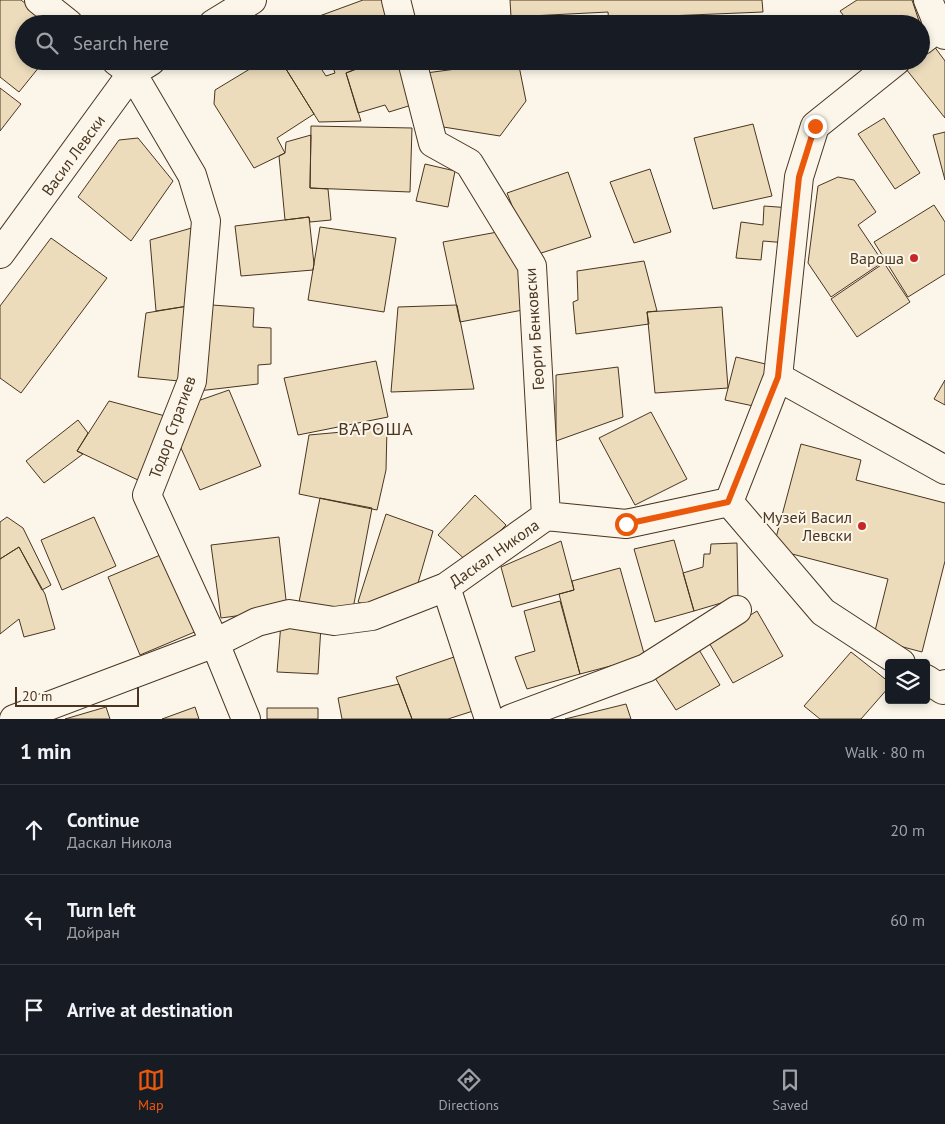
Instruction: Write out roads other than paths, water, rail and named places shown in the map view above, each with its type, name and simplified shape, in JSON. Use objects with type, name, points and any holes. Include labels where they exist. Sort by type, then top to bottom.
[{"type":"street","points":[[40,0],[58,15]]},
{"type":"street","points":[[228,15],[252,0]]},
{"type":"street","points":[[396,0],[400,15]]},
{"type":"street","points":[[928,0],[935,34]]},
{"type":"street","name":"Васил Левски","points":[[0,254],[129,70]]},
{"type":"street","name":"Тодор Стратиев","points":[[136,70],[192,175],[206,221],[192,381],[147,495],[215,643],[246,719]]},
{"type":"street","name":"Георги Бенковски","points":[[414,70],[434,143],[469,163],[532,266],[546,516]]},
{"type":"street","points":[[885,70],[815,126],[799,177],[778,377],[728,502],[823,612],[895,659]]},
{"type":"street","points":[[778,377],[945,470]]},
{"type":"street","name":"Даскал Никола","points":[[14,719],[215,643],[257,622],[290,614],[334,621],[372,616],[446,587],[546,516],[626,524],[728,502]]},
{"type":"street","points":[[446,587],[490,719]]},
{"type":"street","points":[[510,719],[646,668],[736,610]]},
{"type":"place","name":"Вароша","points":[[914,258]]},
{"type":"place","name":"Музей Васил Левски","points":[[862,526]]},
{"type":"district","name":"ВАРОША","points":[[376,428]]}]
